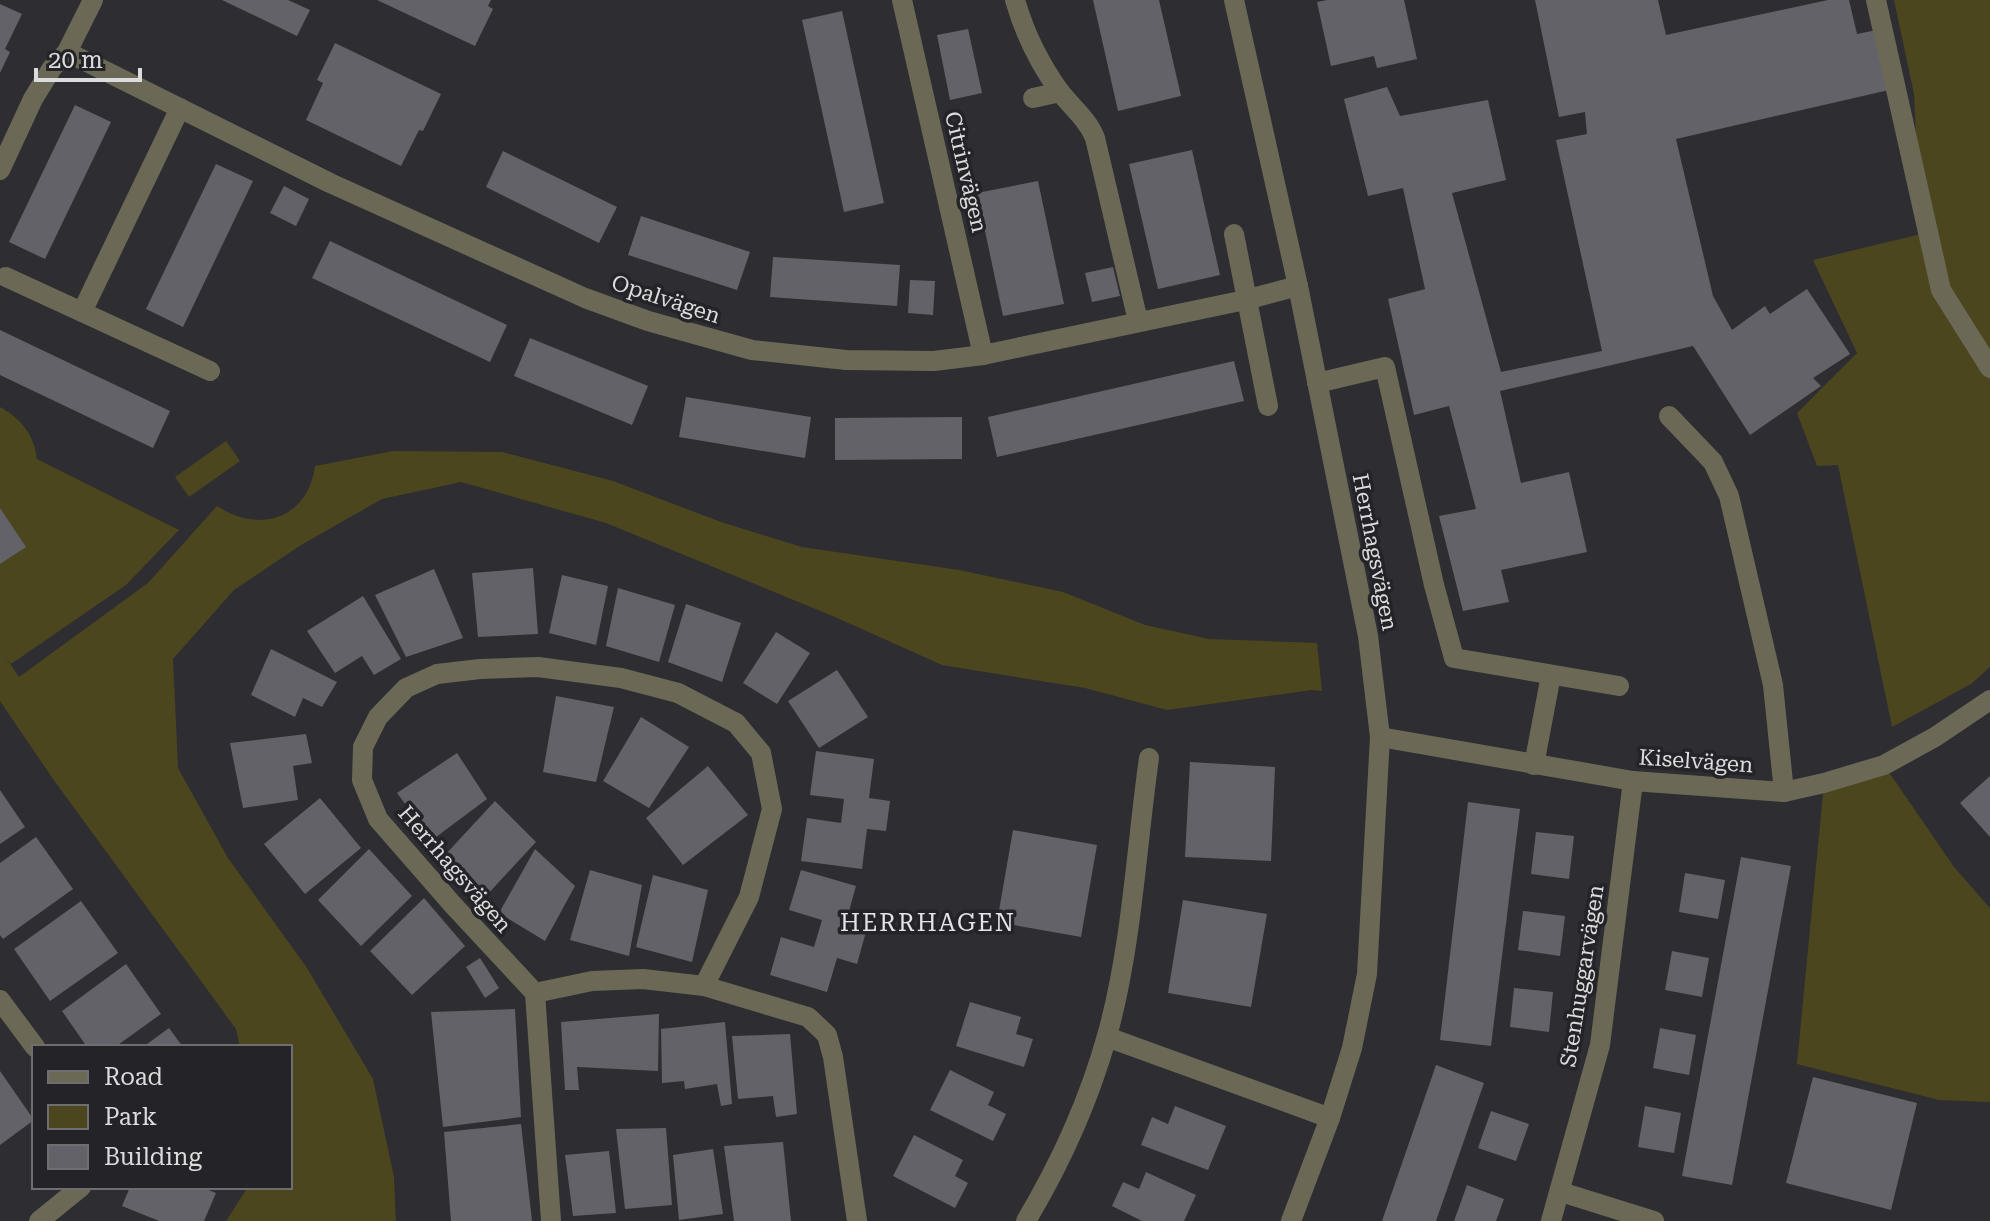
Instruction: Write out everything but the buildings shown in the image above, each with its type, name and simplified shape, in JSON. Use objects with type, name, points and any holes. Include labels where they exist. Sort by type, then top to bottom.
[{"type":"street","points":[[0,170],[33,99],[52,68],[67,52],[93,0]]},
{"type":"street","name":"Citrinvägen","points":[[902,0],[983,355]]},
{"type":"street","points":[[1015,0],[1026,37],[1060,92],[1087,123],[1095,138],[1138,321]]},
{"type":"street","name":"Herrhagsvägen","points":[[1234,0],[1298,286],[1368,636],[1380,737],[1367,974],[1352,1048],[1330,1118],[1291,1221]]},
{"type":"street","points":[[1876,0],[1941,290],[1990,368]]},
{"type":"street","name":"Opalvägen","points":[[67,52],[330,183],[585,298],[648,321],[752,350],[807,357],[934,361],[983,355],[1298,286]]},
{"type":"street","points":[[1033,98],[1060,92]]},
{"type":"street","points":[[82,312],[180,108]]},
{"type":"street","points":[[1234,234],[1268,406]]},
{"type":"street","points":[[6,277],[210,371]]},
{"type":"street","points":[[1317,383],[1385,367],[1434,585],[1454,658],[1619,686]]},
{"type":"street","points":[[1669,416],[1713,462],[1729,496],[1773,685],[1784,792]]},
{"type":"street","name":"Herrhagsvägen","points":[[535,993],[378,819],[362,780],[363,747],[378,717],[406,688],[437,674],[538,667],[621,678],[678,693],[736,723],[761,753],[772,809],[749,897],[704,986]]},
{"type":"street","points":[[1534,765],[1551,675]]},
{"type":"street","name":"Kiselvägen","points":[[1380,737],[1633,781],[1784,792],[1884,765],[1935,737],[1990,700]]},
{"type":"street","points":[[1026,1221],[1073,1130],[1107,1037],[1124,959],[1149,758]]},
{"type":"street","name":"Stenhuggarvägen","points":[[1551,1221],[1600,1045],[1633,781]]},
{"type":"street","points":[[551,1221],[535,993],[605,980],[643,979],[704,986],[808,1017],[827,1035],[833,1057],[857,1221]]},
{"type":"street","points":[[0,1000],[34,1045]]},
{"type":"street","points":[[1107,1037],[1330,1118]]},
{"type":"street","points":[[39,1221],[79,1189]]},
{"type":"street","points":[[1561,1192],[1654,1221]]},
{"type":"green space","points":[[1894,0],[1990,0],[1990,667],[1971,684],[1892,727],[1838,465],[1817,466],[1797,413],[1857,353],[1813,260],[1921,234],[1914,94]]},
{"type":"green space","points":[[0,407],[25,428],[33,442],[37,459],[179,530],[126,585],[11,664],[5,656],[19,677],[148,583],[217,506],[249,519],[265,520],[292,509],[303,499],[315,466],[393,451],[502,452],[613,481],[721,522],[802,547],[959,570],[1063,592],[1145,625],[1209,639],[1317,643],[1322,691],[1167,710],[1085,688],[942,665],[835,617],[606,523],[461,482],[382,499],[301,545],[234,590],[173,659],[178,768],[228,858],[307,968],[373,1079],[394,1177],[396,1221],[226,1221],[247,1189],[292,1189],[292,1045],[240,1045],[236,1029],[53,779],[0,701]]},
{"type":"green space","points":[[226,441],[240,461],[189,497],[175,477]]},
{"type":"green space","points":[[1884,765],[1954,867],[1990,908],[1990,1102],[1939,1100],[1797,1064],[1824,783]]},
{"type":"district","name":"HERRHAGEN","points":[[928,923]]}]
